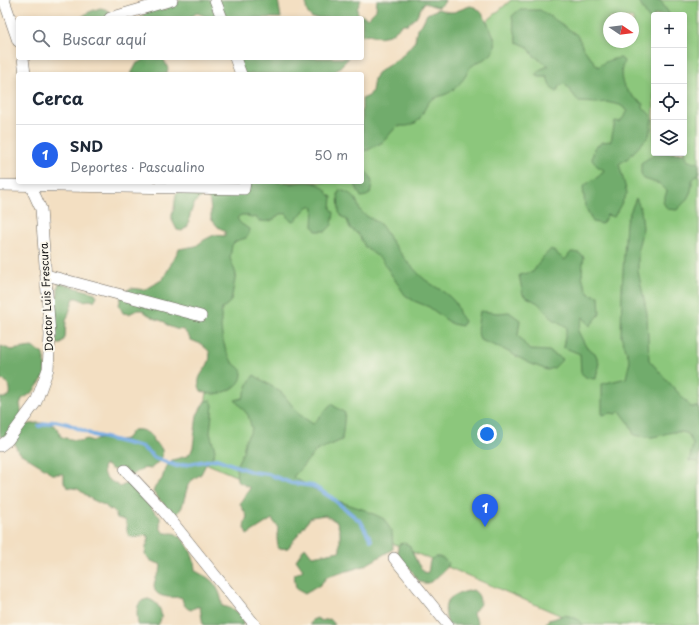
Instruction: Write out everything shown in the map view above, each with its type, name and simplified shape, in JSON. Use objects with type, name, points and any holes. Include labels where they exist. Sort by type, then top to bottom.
[{"type":"street","points":[[4,0],[16,35]]},
{"type":"street","points":[[117,16],[172,0]]},
{"type":"street","points":[[215,0],[221,16]]},
{"type":"street","points":[[23,60],[25,72]]},
{"type":"street","points":[[237,60],[240,72]]},
{"type":"street","name":"Doctor Luis Frescura","points":[[0,446],[8,440],[36,402],[48,369],[50,335],[41,209],[31,184]]},
{"type":"street","points":[[0,185],[245,185]]},
{"type":"street","points":[[46,275],[201,316]]},
{"type":"street","points":[[125,470],[161,508],[255,625]]},
{"type":"street","points":[[394,558],[443,623]]},
{"type":"green space","points":[[181,0],[278,0],[281,16],[205,16],[197,13],[192,16],[142,16],[148,10],[159,8],[164,10],[172,2]]},
{"type":"green space","points":[[307,0],[361,0],[357,9],[358,14],[363,16],[310,16],[306,10]]},
{"type":"green space","points":[[377,0],[445,0],[439,7],[424,3],[416,17],[408,24],[403,24],[390,35],[379,37],[369,34],[364,35],[364,16],[368,18],[376,10]]},
{"type":"green space","points":[[511,0],[699,0],[699,625],[583,625],[196,459],[238,206],[280,184],[364,184],[364,127],[394,103]]},
{"type":"green space","points":[[638,0],[660,0],[668,12],[651,12],[651,21]]},
{"type":"green space","points":[[470,6],[480,11],[495,39],[494,50],[487,57],[471,67],[452,91],[430,101],[415,123],[408,126],[397,126],[383,142],[364,151],[364,98],[369,96],[372,91],[374,79],[377,73],[402,56],[415,41],[417,28],[422,24],[427,14],[438,9],[454,12]]},
{"type":"green space","points":[[100,8],[105,9],[112,16],[83,16]]},
{"type":"green space","points":[[519,10],[540,10],[578,36],[583,48],[598,67],[608,61],[621,58],[624,61],[621,75],[624,86],[627,91],[643,104],[643,107],[651,116],[649,136],[628,158],[619,164],[627,193],[614,217],[607,215],[602,224],[593,222],[585,206],[583,187],[600,175],[604,170],[597,166],[592,160],[594,148],[603,142],[611,141],[615,121],[620,122],[628,111],[620,105],[606,102],[579,102],[565,84],[559,86],[557,92],[551,88],[547,77],[539,77],[536,75],[541,69],[549,66],[533,55],[528,47],[517,42],[512,16]]},
{"type":"green space","points":[[164,60],[168,68],[167,72],[132,72],[137,63],[142,61]]},
{"type":"green space","points":[[238,60],[347,60],[335,72],[240,72]]},
{"type":"green space","points":[[652,156],[686,156],[688,161],[699,162],[699,174],[692,180],[688,197],[677,210],[667,209],[663,202],[667,191],[660,184],[644,179],[641,173],[641,163]]},
{"type":"green space","points":[[364,170],[371,177],[372,184],[370,194],[361,197],[355,184],[364,184]]},
{"type":"green space","points":[[242,184],[318,184],[323,187],[332,197],[331,208],[334,213],[332,225],[326,231],[316,231],[313,226],[314,208],[309,206],[294,221],[289,219],[287,214],[280,214],[274,219],[267,221],[259,221],[256,217],[251,218],[246,215],[241,215],[237,218],[240,223],[249,229],[249,234],[246,238],[236,241],[232,245],[230,258],[236,274],[231,301],[222,309],[221,322],[225,348],[231,360],[241,370],[242,374],[239,383],[232,389],[222,393],[212,394],[201,391],[199,386],[199,378],[209,361],[209,351],[201,344],[191,340],[184,330],[168,326],[165,322],[156,319],[142,310],[137,310],[129,314],[123,313],[119,305],[124,292],[131,288],[145,290],[163,279],[179,249],[196,246],[214,235],[225,236],[225,231],[218,227],[211,219],[210,202],[205,197],[200,198],[194,204],[188,226],[182,231],[177,230],[172,220],[176,194],[180,191],[233,191]]},
{"type":"green space","points":[[340,190],[352,196],[356,200],[362,212],[380,224],[401,254],[421,276],[453,300],[464,321],[462,326],[452,324],[429,307],[414,301],[405,295],[381,259],[365,247],[359,235],[350,228],[347,220],[342,217],[339,212],[338,194]]},
{"type":"green space","points":[[636,198],[641,210],[643,228],[638,248],[638,271],[647,313],[649,360],[691,407],[699,407],[699,460],[697,462],[689,461],[693,444],[687,433],[673,432],[651,437],[634,435],[629,423],[620,411],[616,414],[611,413],[602,415],[602,384],[626,378],[630,361],[621,336],[622,288],[626,222]]},
{"type":"green space","points":[[551,249],[565,260],[571,252],[579,253],[584,257],[582,276],[584,284],[589,294],[599,296],[600,314],[590,326],[583,317],[578,331],[586,347],[595,353],[599,362],[596,379],[587,378],[581,373],[580,354],[563,347],[567,327],[553,319],[538,303],[523,295],[519,275],[533,272],[542,258]]},
{"type":"green space","points":[[59,283],[95,293],[97,296],[94,301],[84,301],[74,298],[66,321],[65,338],[61,344],[58,344],[54,340],[53,329],[56,316],[54,308]]},
{"type":"green space","points":[[480,311],[498,313],[509,312],[520,320],[518,335],[529,350],[549,351],[563,359],[554,368],[547,370],[529,363],[501,348],[480,340],[477,329]]},
{"type":"green space","points":[[1,346],[11,350],[32,347],[42,353],[45,358],[45,376],[32,393],[22,399],[20,404],[22,416],[5,437],[0,437],[0,398],[5,398],[10,395],[10,390],[7,383],[3,380],[0,381]]},
{"type":"green space","points":[[254,375],[282,393],[300,415],[313,424],[331,404],[345,413],[342,440],[316,451],[293,477],[332,499],[365,510],[384,519],[392,532],[393,549],[364,566],[327,577],[320,585],[305,594],[296,589],[294,575],[303,570],[296,560],[305,547],[312,556],[340,551],[340,532],[337,522],[325,515],[311,517],[288,548],[278,549],[278,527],[272,519],[247,535],[244,526],[247,516],[240,504],[250,488],[237,481],[236,466],[243,452],[245,441],[252,429],[248,415],[235,400],[243,398],[249,382]]},
{"type":"green space","points":[[211,400],[213,405],[210,433],[215,450],[214,455],[206,464],[201,474],[188,485],[182,507],[178,513],[173,515],[153,492],[155,487],[162,479],[165,469],[172,460],[187,456],[191,452],[197,415],[205,401]]},
{"type":"green space","points":[[44,423],[55,426],[58,428],[60,436],[81,441],[87,439],[92,441],[104,438],[115,441],[126,439],[133,430],[143,431],[152,436],[153,441],[161,448],[162,454],[160,460],[150,469],[142,469],[131,476],[123,471],[113,470],[104,465],[103,473],[108,479],[120,487],[126,484],[136,488],[160,517],[160,526],[162,531],[166,533],[175,533],[184,540],[192,554],[195,570],[208,578],[214,584],[220,594],[222,606],[237,611],[242,617],[243,625],[203,625],[200,607],[196,607],[191,610],[185,606],[182,598],[180,597],[170,597],[157,593],[154,584],[161,566],[160,564],[151,561],[145,555],[149,539],[148,536],[129,536],[125,520],[117,518],[112,509],[109,510],[106,506],[91,499],[78,489],[67,487],[64,482],[64,474],[51,474],[46,469],[18,452],[14,441],[25,425]]},
{"type":"green space","points":[[404,543],[409,545],[418,564],[425,573],[428,572],[430,561],[434,557],[442,558],[446,561],[448,563],[446,568],[432,581],[427,583],[421,582],[417,579],[399,555],[399,544]]},
{"type":"green space","points":[[473,590],[478,595],[480,600],[480,604],[473,613],[478,625],[448,625],[445,609],[446,604],[453,596]]},
{"type":"green space","points":[[148,599],[156,603],[158,606],[161,614],[160,621],[158,625],[138,625],[138,605],[140,602]]},
{"type":"green space","points":[[564,615],[575,618],[583,625],[545,625],[548,620]]},
{"type":"green space","points":[[317,618],[321,621],[330,619],[335,625],[310,625],[312,620]]},
{"type":"waterway","points":[[39,426],[55,421],[68,424],[93,435],[142,447],[155,458],[177,466],[217,459],[252,472],[268,474],[291,483],[313,486],[332,498],[361,522],[371,540]]},
{"type":"place","name":"SND","points":[[485,527]]}]
